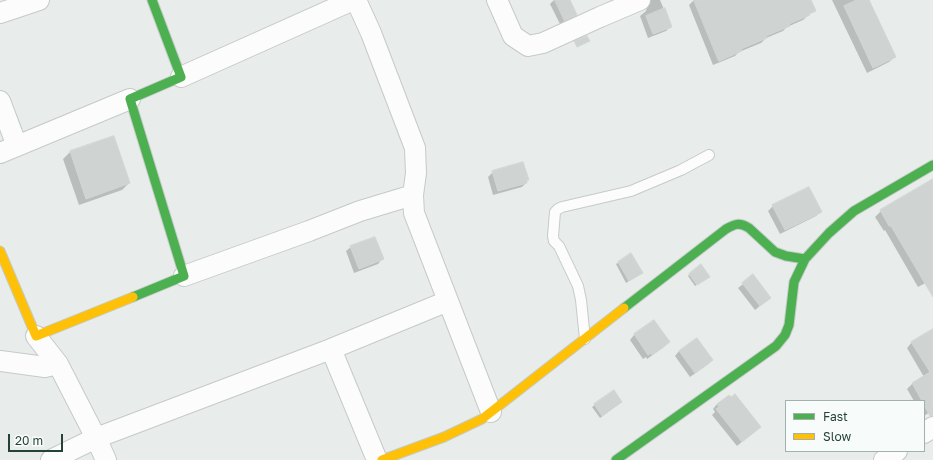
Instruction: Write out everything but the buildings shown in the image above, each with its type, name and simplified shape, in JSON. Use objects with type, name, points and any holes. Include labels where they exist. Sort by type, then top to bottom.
[{"type":"street","points":[[0,13],[39,0]]},
{"type":"street","points":[[152,0],[181,77]]},
{"type":"street","points":[[0,101],[9,150],[181,77],[355,0],[371,33],[415,148],[416,173],[413,195],[414,213],[491,412]]},
{"type":"street","points":[[497,0],[513,36],[528,46],[543,43],[640,0]]},
{"type":"street","points":[[130,99],[184,276]]},
{"type":"street","points":[[616,460],[776,346],[785,335],[789,325],[794,282],[805,259],[854,211],[933,165]]},
{"type":"street","points":[[36,336],[184,276],[360,211],[413,195]]},
{"type":"street","points":[[382,460],[444,438],[482,419],[726,229],[734,225],[739,223],[746,226],[772,251],[782,256],[805,259]]},
{"type":"street","points":[[0,251],[36,336],[58,364],[106,460]]},
{"type":"street","points":[[51,460],[96,438],[331,349],[448,300]]},
{"type":"street","points":[[331,349],[377,460]]},
{"type":"street","points":[[0,361],[45,367],[58,364]]},
{"type":"street","points":[[884,460],[896,452]]},
{"type":"lane","points":[[584,339],[581,300],[578,286],[559,246],[554,241],[553,236],[556,212],[558,209],[631,191],[681,170],[709,155]]},
{"type":"traffic: fast","points":[[133,297],[184,276],[130,99],[181,77],[152,0]]},
{"type":"traffic: fast","points":[[616,460],[776,346],[785,335],[789,325],[794,282],[805,259],[829,233],[854,211],[933,165]]},
{"type":"traffic: fast","points":[[624,308],[726,229],[735,225],[740,224],[749,228],[775,252],[786,256],[805,259]]},
{"type":"traffic: slow","points":[[0,251],[36,336],[133,297]]},
{"type":"traffic: slow","points":[[382,460],[444,437],[482,419],[624,308]]}]
